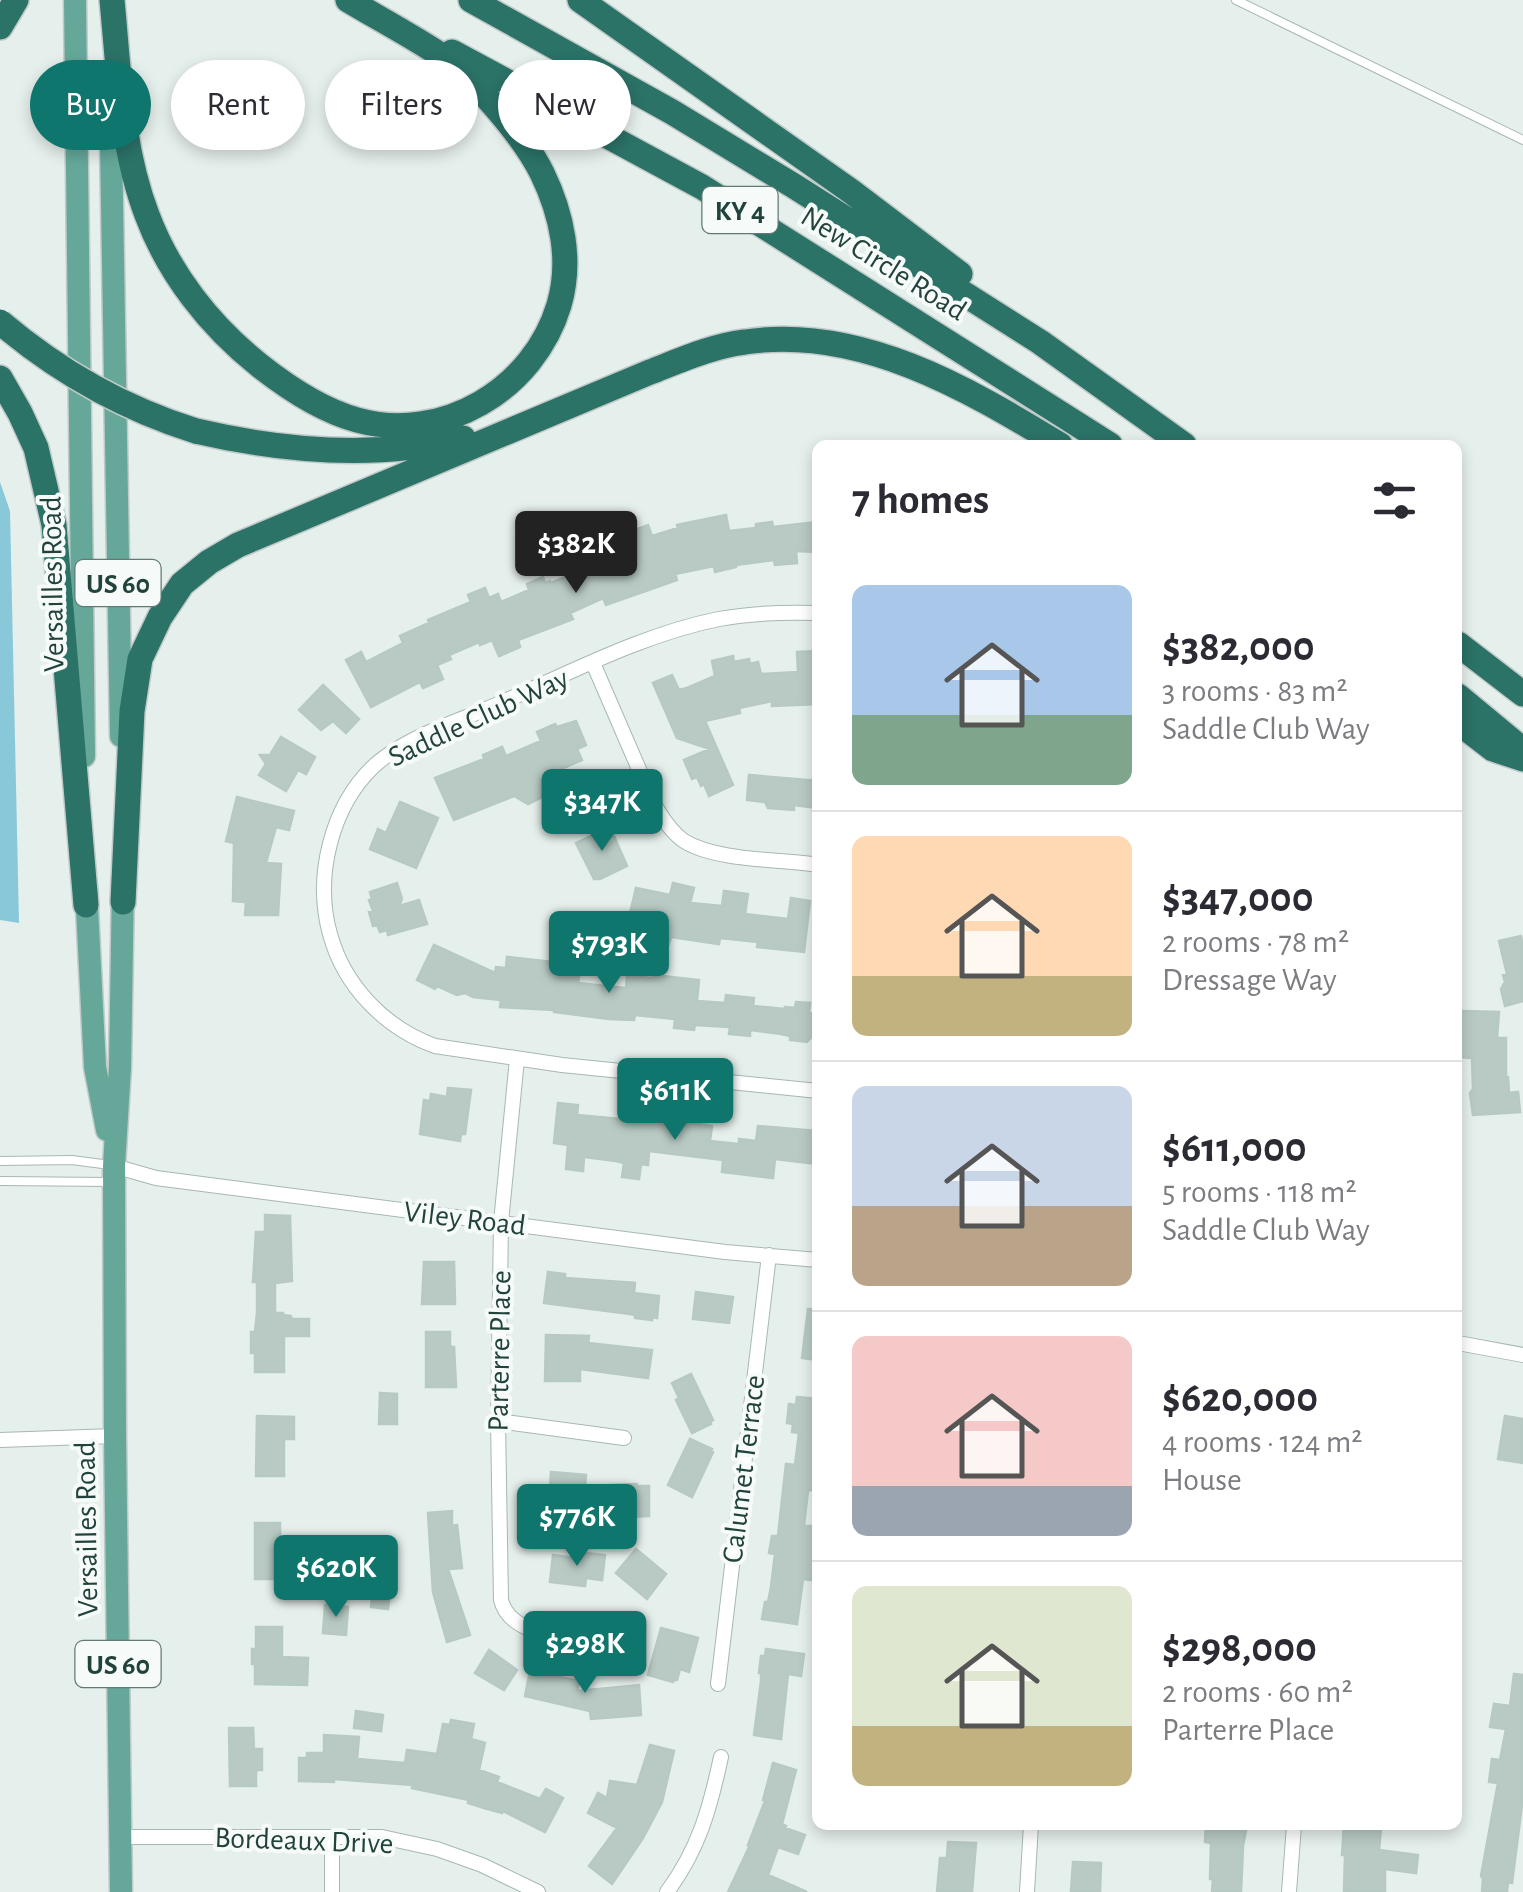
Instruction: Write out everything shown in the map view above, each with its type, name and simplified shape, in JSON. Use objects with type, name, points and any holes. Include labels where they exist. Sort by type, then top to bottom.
[{"type":"highway","points":[[0,27],[16,0]]},
{"type":"highway","points":[[110,0],[122,108],[147,216],[165,255],[212,322],[267,371],[324,407],[358,420],[388,424],[445,420],[500,392],[538,352],[559,306],[564,281],[561,220],[541,171],[487,98],[442,56],[352,0]]},
{"type":"highway","name":"New Circle Road","points":[[352,0],[702,187],[1102,440]]},
{"type":"highway","name":"New Circle Road","points":[[471,0],[687,121],[1040,342],[1177,440]]},
{"type":"highway","points":[[580,0],[852,192],[1040,342]]},
{"type":"highway","points":[[0,322],[32,349],[96,391],[146,414],[233,440],[283,446],[414,447],[531,422]]},
{"type":"highway","points":[[123,902],[132,711],[140,659],[160,617],[182,584],[238,545],[699,353],[742,342],[813,339],[865,350],[909,364],[1009,413],[1052,440]]},
{"type":"highway","points":[[0,378],[36,448],[54,525],[86,905]]},
{"type":"highway","points":[[1462,647],[1523,694]]},
{"type":"highway","points":[[1462,699],[1523,750]]},
{"type":"highway","points":[[1462,725],[1494,749],[1523,759]]},
{"type":"main road","name":"Versailles Road","points":[[75,0],[86,905],[95,1067],[114,1174]]},
{"type":"main road","name":"Versailles Road","points":[[110,0],[123,902],[114,1174],[121,1892]]},
{"type":"street","name":"Saddle Club Way","points":[[812,613],[720,619],[652,640],[417,738],[374,766],[358,786],[332,834],[323,892],[334,951],[359,992],[390,1022],[422,1041],[517,1060],[812,1090]]},
{"type":"street","points":[[593,663],[654,804],[681,838],[723,854],[812,865]]},
{"type":"street","points":[[501,1222],[517,1060]]},
{"type":"street","name":"Viley Road","points":[[114,1174],[724,1252],[812,1259]]},
{"type":"street","name":"Parterre Place","points":[[501,1222],[501,1600],[510,1618],[533,1630],[604,1640]]},
{"type":"street","name":"Calumet Terrace","points":[[718,1684],[769,1255]]},
{"type":"street","points":[[1462,1343],[1523,1355]]},
{"type":"street","points":[[498,1421],[624,1438]]},
{"type":"street","points":[[0,1440],[115,1436]]},
{"type":"street","points":[[668,1892],[704,1827],[722,1757]]},
{"type":"street","points":[[1027,1892],[1031,1830]]},
{"type":"street","points":[[1289,1892],[1294,1830]]},
{"type":"street","points":[[332,1836],[332,1892]]},
{"type":"street","name":"Bordeaux Drive","points":[[120,1838],[382,1837],[438,1849],[518,1880],[538,1892]]},
{"type":"lane","points":[[1236,0],[1523,140]]},
{"type":"lane","points":[[0,1160],[72,1160],[114,1174]]},
{"type":"lane","points":[[0,1181],[114,1174]]},
{"type":"water","points":[[0,482],[10,511],[19,923],[0,920]]},
{"type":"building","points":[[726,515],[729,531],[772,522],[773,527],[812,523],[812,552],[796,551],[797,563],[775,565],[774,560],[715,572],[714,566],[675,574],[677,580],[606,605],[603,598],[570,613],[573,619],[518,640],[520,647],[499,656],[492,640],[449,655],[451,659],[437,665],[443,679],[423,688],[420,682],[371,707],[346,660],[361,652],[366,662],[403,643],[400,636],[471,602],[468,595],[485,588],[489,598],[498,594],[501,602],[529,590],[527,584],[543,577],[545,583],[551,583],[583,570],[579,561],[635,541],[632,531],[648,525],[652,536],[678,528],[677,525]]},
{"type":"building","points":[[812,651],[812,704],[772,706],[772,701],[705,721],[733,785],[709,796],[697,777],[692,779],[684,760],[710,749],[677,738],[653,683],[672,675],[679,690],[687,688],[715,676],[712,661],[733,656],[734,662],[758,662],[761,674],[798,672],[797,652]]},
{"type":"building","points":[[323,685],[359,719],[346,733],[333,721],[321,730],[299,710]]},
{"type":"building","points":[[576,721],[586,745],[577,749],[582,760],[545,776],[550,787],[540,791],[542,797],[528,804],[514,796],[454,820],[435,778],[484,759],[483,755],[502,747],[506,756],[541,741],[537,732]]},
{"type":"building","points":[[281,737],[315,757],[306,774],[298,770],[286,791],[259,775],[266,764],[260,755],[270,755]]},
{"type":"building","points":[[749,775],[812,780],[812,807],[768,808],[765,802],[747,800]]},
{"type":"building","points":[[237,797],[294,811],[289,830],[276,827],[266,863],[281,864],[278,915],[245,915],[246,902],[233,901],[234,843],[226,841]]},
{"type":"building","points":[[400,802],[438,818],[416,868],[370,849],[378,829],[386,833]]},
{"type":"building","points":[[610,827],[627,866],[594,879],[576,843]]},
{"type":"building","points":[[397,883],[402,899],[399,906],[419,900],[427,924],[388,935],[387,930],[380,932],[377,925],[373,926],[370,892]]},
{"type":"building","points":[[673,883],[694,888],[690,903],[722,906],[724,891],[748,894],[745,914],[788,919],[791,898],[810,901],[804,952],[720,938],[719,944],[671,937],[668,946],[652,942],[654,933],[627,926],[636,888],[670,895]]},
{"type":"building","points":[[1521,936],[1523,1001],[1505,1006],[1501,989],[1503,975],[1507,974],[1499,941]]},
{"type":"building","points":[[434,945],[495,973],[496,967],[506,968],[507,957],[553,962],[553,957],[571,958],[570,968],[580,969],[578,983],[626,988],[627,976],[653,975],[699,980],[697,1001],[725,1003],[726,995],[754,998],[753,1006],[784,1009],[795,1008],[796,1002],[810,1003],[812,1036],[807,1042],[750,1030],[750,1036],[729,1034],[730,1027],[674,1028],[675,1019],[635,1015],[634,1020],[609,1019],[500,1007],[501,1000],[457,995],[417,980]]},
{"type":"building","points":[[1462,1011],[1499,1012],[1497,1038],[1506,1038],[1509,1093],[1518,1092],[1520,1112],[1473,1115],[1472,1058],[1462,1057]]},
{"type":"building","points":[[448,1088],[471,1090],[465,1134],[461,1134],[460,1141],[420,1134],[424,1100],[430,1101],[431,1094],[447,1097]]},
{"type":"building","points":[[558,1103],[578,1105],[577,1115],[632,1120],[633,1112],[712,1126],[710,1141],[756,1141],[758,1126],[812,1131],[812,1163],[775,1159],[773,1178],[722,1172],[723,1160],[649,1151],[648,1165],[641,1164],[639,1179],[622,1177],[624,1163],[616,1161],[584,1157],[583,1171],[566,1169],[568,1145],[554,1143]]},
{"type":"building","points":[[265,1215],[290,1216],[292,1281],[275,1283],[275,1313],[291,1319],[309,1319],[309,1336],[284,1336],[284,1372],[255,1372],[255,1353],[251,1353],[251,1332],[255,1332],[257,1313],[257,1282],[253,1282],[256,1232],[265,1232]]},
{"type":"building","points":[[424,1262],[454,1262],[455,1304],[422,1304]]},
{"type":"building","points":[[548,1272],[565,1274],[565,1278],[635,1283],[634,1293],[659,1296],[657,1318],[544,1303]]},
{"type":"building","points":[[696,1292],[733,1297],[729,1323],[693,1319]]},
{"type":"building","points":[[808,1309],[812,1309],[812,1359],[802,1358]]},
{"type":"building","points":[[426,1332],[450,1332],[456,1387],[426,1387]]},
{"type":"building","points":[[546,1335],[589,1336],[588,1343],[652,1350],[648,1378],[580,1369],[580,1381],[545,1381]]},
{"type":"building","points":[[691,1374],[713,1420],[692,1433],[672,1383]]},
{"type":"building","points":[[380,1393],[397,1394],[397,1424],[379,1424]]},
{"type":"building","points":[[797,1397],[812,1398],[812,1490],[808,1490],[804,1526],[812,1526],[812,1580],[803,1579],[797,1624],[762,1619],[771,1587],[775,1554],[769,1553],[772,1536],[778,1536],[786,1464],[795,1465],[799,1433],[792,1432],[793,1424],[787,1423],[789,1404],[796,1405]]},
{"type":"building","points":[[257,1416],[294,1417],[294,1439],[284,1439],[284,1476],[256,1476]]},
{"type":"building","points":[[1505,1416],[1523,1419],[1523,1463],[1498,1459]]},
{"type":"building","points":[[690,1439],[713,1452],[692,1497],[668,1485]]},
{"type":"building","points":[[551,1472],[586,1475],[585,1486],[649,1486],[649,1516],[603,1518],[600,1504],[565,1501],[564,1510],[549,1508]]},
{"type":"building","points":[[452,1511],[462,1568],[448,1569],[470,1635],[447,1642],[433,1592],[428,1513]]},
{"type":"building","points":[[255,1523],[280,1523],[281,1579],[255,1579]]},
{"type":"building","points":[[636,1549],[666,1574],[647,1599],[616,1573]]},
{"type":"building","points":[[576,1552],[605,1555],[602,1580],[586,1578],[585,1586],[550,1582],[553,1555],[575,1558]]},
{"type":"building","points":[[374,1581],[391,1582],[388,1609],[371,1607]]},
{"type":"building","points":[[325,1605],[348,1607],[346,1635],[323,1633]]},
{"type":"building","points":[[256,1627],[282,1627],[282,1657],[308,1658],[307,1685],[255,1684],[252,1649],[256,1649]]},
{"type":"building","points":[[661,1628],[698,1638],[689,1672],[680,1669],[673,1682],[648,1675]]},
{"type":"building","points":[[766,1649],[804,1654],[801,1676],[788,1674],[781,1739],[754,1735],[761,1656],[765,1656]]},
{"type":"building","points":[[489,1650],[517,1670],[504,1690],[475,1673]]},
{"type":"building","points":[[530,1671],[579,1681],[577,1691],[639,1685],[641,1715],[591,1719],[590,1711],[525,1696]]},
{"type":"building","points":[[1514,1674],[1523,1675],[1523,1797],[1512,1883],[1508,1882],[1507,1892],[1482,1892],[1481,1876],[1498,1783],[1489,1782],[1492,1759],[1500,1760],[1506,1729],[1490,1727],[1494,1704],[1510,1706]]},
{"type":"building","points":[[356,1711],[383,1715],[381,1731],[354,1728]]},
{"type":"building","points":[[451,1720],[474,1724],[471,1739],[485,1743],[479,1770],[499,1777],[497,1782],[540,1799],[546,1789],[563,1798],[545,1832],[503,1811],[412,1788],[413,1785],[334,1779],[299,1781],[299,1758],[307,1758],[307,1753],[324,1753],[324,1735],[359,1737],[357,1759],[405,1763],[407,1750],[437,1754],[443,1724],[450,1725]]},
{"type":"building","points":[[229,1728],[253,1728],[254,1749],[262,1749],[262,1770],[256,1770],[256,1786],[230,1786]]},
{"type":"building","points":[[650,1745],[674,1751],[662,1802],[612,1884],[589,1866],[617,1828],[588,1813],[598,1793],[607,1798],[610,1781],[637,1785]]},
{"type":"building","points":[[773,1763],[796,1770],[782,1824],[805,1835],[798,1854],[778,1847],[768,1875],[807,1892],[728,1892],[750,1845]]},
{"type":"building","points":[[1206,1830],[1246,1830],[1241,1892],[1212,1892],[1211,1843],[1205,1842]]},
{"type":"building","points":[[1344,1830],[1381,1830],[1379,1850],[1418,1855],[1416,1873],[1385,1869],[1385,1892],[1344,1892]]},
{"type":"building","points":[[948,1842],[976,1843],[972,1892],[937,1892],[940,1858],[947,1858]]},
{"type":"building","points":[[1073,1862],[1101,1863],[1100,1892],[1071,1892]]}]
